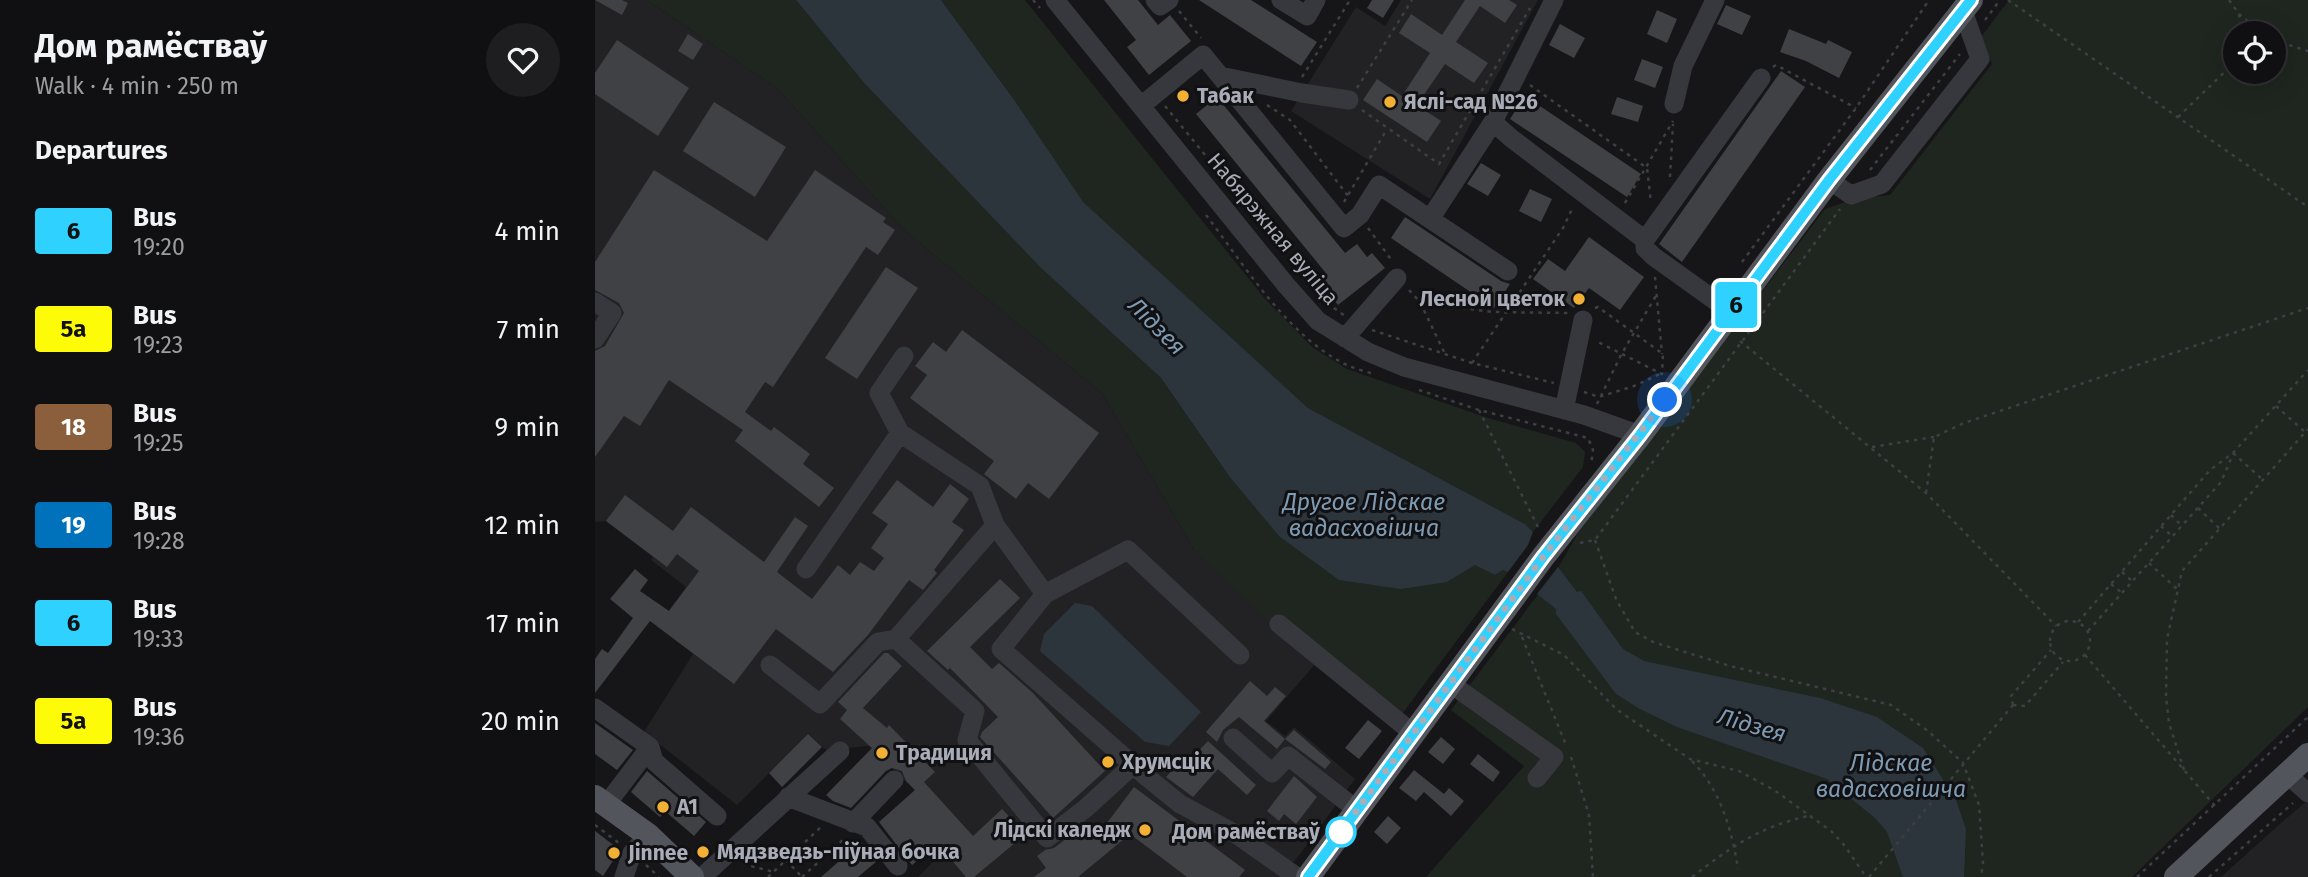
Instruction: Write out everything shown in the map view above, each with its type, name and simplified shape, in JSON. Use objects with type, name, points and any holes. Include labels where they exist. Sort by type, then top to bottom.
[{"type":"main road","points":[[1308,877],[1523,584],[1542,545],[1640,435],[1731,312],[1820,173],[1967,5]]},
{"type":"main road","points":[[2176,877],[2301,786],[2308,755]]},
{"type":"main road","points":[[599,809],[640,844],[692,877]]},
{"type":"street","name":"Набярэжная вуліца","points":[[1055,0],[1148,100],[1301,303],[1318,321],[1351,331],[1368,352],[1404,367],[1564,410],[1640,435]]},
{"type":"street","points":[[1155,0],[1160,6],[1174,5]]},
{"type":"street","points":[[1281,0],[1307,16],[1316,0]]},
{"type":"street","points":[[1430,219],[1493,122],[1554,0]]},
{"type":"street","points":[[1674,113],[1683,66],[1715,0]]},
{"type":"street","points":[[1820,173],[1851,195],[1882,184],[1980,60],[1972,38],[1967,5]]},
{"type":"street","points":[[1148,100],[1203,55],[1344,228],[1360,215],[1379,185],[1508,271]]},
{"type":"street","points":[[1220,76],[1349,100]]},
{"type":"street","points":[[1651,241],[1668,208],[1761,78]]},
{"type":"street","points":[[1493,122],[1651,241],[1731,312]]},
{"type":"street","points":[[1351,331],[1397,278]]},
{"type":"street","points":[[595,302],[612,313],[595,340]]},
{"type":"street","points":[[1564,410],[1584,318]]},
{"type":"street","points":[[904,356],[879,393],[900,433],[980,486],[995,525],[1045,594]]},
{"type":"street","points":[[806,569],[900,433]]},
{"type":"street","points":[[770,665],[820,704],[879,642],[896,639],[991,530]]},
{"type":"street","points":[[1240,655],[1128,550],[1045,594],[1001,649],[1180,804],[1236,834],[1297,877]]},
{"type":"street","points":[[1279,624],[1414,734]]},
{"type":"street","points":[[896,639],[975,710],[967,740],[1047,838],[1086,808],[1133,765]]},
{"type":"street","points":[[1451,684],[1554,757],[1537,778]]},
{"type":"street","points":[[595,708],[650,747],[654,761],[717,816]]},
{"type":"street","points":[[1233,738],[1272,773],[1288,755],[1357,810]]},
{"type":"street","points":[[599,809],[650,747]]},
{"type":"street","points":[[702,877],[721,852],[840,751]]},
{"type":"street","points":[[856,824],[894,780]]},
{"type":"street","points":[[788,797],[867,827],[898,866]]},
{"type":"street","points":[[624,877],[640,844]]},
{"type":"path","points":[[1293,91],[1350,0]]},
{"type":"path","points":[[1412,0],[1349,100],[1439,164],[1534,1]]},
{"type":"path","points":[[1820,173],[1856,108],[1930,0]]},
{"type":"path","points":[[1572,544],[1595,540],[1740,341],[2000,0]]},
{"type":"path","points":[[2008,0],[2308,207]]},
{"type":"path","points":[[2229,0],[2249,21]]},
{"type":"path","points":[[1174,5],[1202,40],[1203,55]]},
{"type":"path","points":[[2239,13],[2239,21]]},
{"type":"path","points":[[2286,44],[2308,51]]},
{"type":"path","points":[[1761,78],[1776,65],[1856,108]]},
{"type":"path","points":[[2178,117],[2223,74]]},
{"type":"path","points":[[1516,75],[1647,167]]},
{"type":"path","points":[[1148,100],[1351,331],[1599,397],[1657,294]]},
{"type":"path","points":[[1266,105],[1290,120],[1348,195]]},
{"type":"path","points":[[1616,217],[1647,167],[1674,113]]},
{"type":"path","points":[[1668,208],[1674,113]]},
{"type":"path","points":[[1336,217],[1388,128]]},
{"type":"path","points":[[1584,318],[1622,355],[1662,373],[1663,354],[1651,241],[1647,167]]},
{"type":"path","points":[[1472,363],[1563,228],[1573,206]]},
{"type":"path","points":[[1360,215],[1397,268],[1397,278],[1420,302],[1445,354]]},
{"type":"path","points":[[1420,302],[1492,312],[1584,318],[1634,333],[1663,354]]},
{"type":"path","points":[[1871,447],[1934,437],[1964,423],[2308,309]]},
{"type":"path","points":[[1740,341],[1926,493],[2056,626]]},
{"type":"path","points":[[2078,622],[2210,470],[2233,453],[2308,370]]},
{"type":"path","points":[[2184,770],[2169,723],[2166,697],[2167,639],[2182,572],[2307,430],[2276,406]]},
{"type":"path","points":[[1479,410],[1542,545]]},
{"type":"path","points":[[1926,493],[1934,437]]},
{"type":"path","points":[[2233,453],[2263,479]]},
{"type":"path","points":[[2088,631],[2221,482],[2233,453]]},
{"type":"path","points":[[2198,508],[2220,529]]},
{"type":"path","points":[[2171,515],[2182,526]]},
{"type":"path","points":[[2161,526],[2172,537]]},
{"type":"path","points":[[1595,540],[1616,598],[1635,632],[1653,642],[1730,666],[1891,705],[1928,731],[1963,763],[1979,805],[1983,863],[1981,877]]},
{"type":"path","points":[[2149,563],[2178,589]]},
{"type":"path","points":[[2122,572],[2133,581]]},
{"type":"path","points":[[2111,584],[2122,593]]},
{"type":"path","points":[[2067,621],[2078,622],[2088,631],[2090,644],[2085,655],[2075,661],[2063,661],[2051,650],[2050,637],[2056,626],[2067,621]]},
{"type":"path","points":[[1506,626],[1564,655],[1616,709],[1690,759],[1704,773],[1720,803],[1734,845],[1738,869]]},
{"type":"path","points":[[2013,705],[2011,696],[2051,650]]},
{"type":"path","points":[[2085,655],[2215,806]]},
{"type":"path","points":[[2013,705],[2025,706],[2063,661]]},
{"type":"path","points":[[1690,759],[1739,771],[1774,790],[1831,831],[1867,877],[2013,705]]},
{"type":"path","points":[[2137,877],[2308,716]]},
{"type":"path","points":[[2209,877],[2301,786]]},
{"type":"path","points":[[599,809],[640,844]]},
{"type":"path","points":[[768,877],[834,815]]},
{"type":"path","points":[[1692,877],[1734,845],[1771,827],[1809,815]]},
{"type":"path","points":[[786,860],[802,877],[856,824]]},
{"type":"path","points":[[721,852],[773,872]]},
{"type":"shaded area","points":[[595,0],[647,0],[777,88],[906,232],[1102,393],[1195,551],[1316,663],[1266,721],[1285,736],[1294,727],[1355,779],[1281,877],[918,877],[932,863],[896,821],[902,802],[915,790],[869,746],[826,750],[808,734],[737,805],[644,732],[693,654],[657,626],[686,587],[651,560],[653,557],[606,521],[595,522]]},
{"type":"shaded area","points":[[647,0],[796,0],[865,84],[1041,268],[1161,378],[1229,476],[1447,582],[1475,564],[1495,575],[1503,570],[1508,572],[1393,726],[1286,638],[1195,551],[1102,393],[906,232],[777,88]]},
{"type":"shaded area","points":[[941,0],[1025,0],[1265,299],[1312,347],[1347,369],[1485,417],[1576,443],[1585,452],[1583,467],[1533,532],[1525,524],[1308,408],[1082,202],[1015,101]]},
{"type":"shaded area","name":"Яслі-сад №26","points":[[1401,0],[1538,0],[1430,199],[1291,111],[1356,7],[1385,26]]},
{"type":"shaded area","points":[[2009,0],[2308,0],[2308,707],[2132,877],[1426,877],[1524,766],[1451,710],[1558,568],[1578,533],[1825,209],[1854,199],[1890,195],[1992,64],[1981,37]]},
{"type":"shaded area","points":[[2308,800],[2308,877],[2221,877],[2281,823]]},
{"type":"water","name":"Другое Лідскае вадасховішча","points":[[796,0],[941,0],[1015,101],[1083,202],[1308,408],[1525,524],[1533,532],[1528,545],[1508,572],[1503,570],[1495,575],[1475,565],[1447,582],[1401,589],[1339,580],[1279,536],[1229,476],[1161,378],[1041,268],[865,84]]},
{"type":"water","name":"Лідскае вадасховішча","points":[[1558,567],[1577,592],[1581,591],[1623,649],[1644,661],[1820,698],[1877,717],[1923,748],[1956,800],[1966,829],[1964,877],[1903,877],[1887,832],[1875,818],[1827,779],[1677,727],[1616,694],[1556,614],[1556,609],[1537,594]]},
{"type":"water","points":[[1075,603],[1092,606],[1201,712],[1169,746],[1145,742],[1040,651],[1044,634]]},
{"type":"building","points":[[595,0],[622,0],[628,3],[622,15]]},
{"type":"building","points":[[1104,0],[1138,0],[1158,25],[1170,15],[1191,41],[1149,75],[1127,47],[1136,40]]},
{"type":"building","points":[[1199,0],[1251,0],[1317,42],[1301,66]]},
{"type":"building","points":[[1372,0],[1394,0],[1383,18],[1367,8]]},
{"type":"building","points":[[1465,0],[1509,0],[1517,5],[1505,23],[1480,6],[1456,42],[1488,63],[1474,83],[1445,64],[1417,105],[1441,121],[1427,142],[1363,100],[1377,79],[1402,96],[1430,53],[1399,33],[1411,14],[1442,35]]},
{"type":"building","points":[[1726,5],[1751,16],[1742,35],[1717,24]]},
{"type":"building","points":[[1657,10],[1677,19],[1667,43],[1647,34]]},
{"type":"building","points":[[1560,24],[1585,38],[1574,58],[1549,45]]},
{"type":"building","points":[[1789,29],[1826,44],[1828,40],[1852,52],[1839,78],[1806,61],[1780,52]]},
{"type":"building","points":[[688,34],[703,44],[693,60],[678,51]]},
{"type":"building","points":[[617,40],[689,88],[658,136],[595,94],[595,73]]},
{"type":"building","points":[[1642,59],[1663,67],[1655,88],[1634,80]]},
{"type":"building","points":[[1781,71],[1805,87],[1682,262],[1659,244]]},
{"type":"building","points":[[1525,96],[1641,174],[1627,197],[1510,119]]},
{"type":"building","points":[[1217,97],[1345,253],[1357,244],[1367,257],[1372,253],[1385,268],[1338,305],[1317,278],[1325,272],[1196,114]]},
{"type":"building","points":[[1617,97],[1643,106],[1638,122],[1611,114]]},
{"type":"building","points":[[714,102],[786,147],[755,197],[683,151]]},
{"type":"building","points":[[1481,163],[1501,175],[1488,196],[1467,184]]},
{"type":"building","points":[[654,170],[767,241],[815,170],[886,218],[883,222],[895,230],[878,255],[866,247],[773,387],[765,382],[745,412],[771,431],[774,427],[810,454],[803,464],[834,488],[819,507],[735,441],[743,430],[669,380],[640,426],[624,416],[595,457],[595,351],[605,346],[624,313],[619,303],[595,290],[595,262]]},
{"type":"building","points":[[1530,189],[1552,199],[1541,222],[1519,211]]},
{"type":"building","points":[[1405,217],[1501,281],[1510,284],[1494,308],[1391,238]]},
{"type":"building","points":[[1589,237],[1644,277],[1620,310],[1589,288],[1574,308],[1533,279],[1548,259],[1565,271]]},
{"type":"building","points":[[886,267],[918,288],[857,379],[825,358]]},
{"type":"building","points":[[962,330],[1099,433],[1049,499],[1028,483],[1016,499],[984,474],[994,461],[910,398],[927,375],[915,366],[933,342],[946,352]]},
{"type":"building","points":[[897,480],[933,507],[950,484],[969,499],[952,522],[964,530],[934,570],[937,573],[923,590],[909,580],[868,635],[833,672],[776,629],[734,684],[650,621],[595,693],[595,659],[602,649],[608,653],[633,618],[610,599],[635,569],[648,580],[640,591],[669,611],[699,571],[677,554],[667,567],[606,521],[625,495],[673,531],[691,507],[764,562],[795,517],[808,526],[777,572],[812,599],[838,565],[850,575],[860,562],[874,571],[884,558],[871,548],[888,524],[872,513]]},
{"type":"building","points":[[1000,579],[1020,598],[970,647],[992,669],[999,663],[1033,693],[1105,771],[1053,818],[980,737],[998,717],[950,668],[948,670],[927,651]]},
{"type":"building","points":[[884,653],[888,653],[902,666],[863,708],[887,728],[889,725],[935,772],[924,782],[973,836],[1002,809],[1026,834],[974,877],[966,877],[938,844],[912,865],[879,822],[915,790],[906,781],[902,771],[892,768],[886,771],[851,808],[826,795],[872,748],[840,719],[847,710],[838,702]]},
{"type":"building","points":[[1250,681],[1267,696],[1275,687],[1286,696],[1264,721],[1285,739],[1277,749],[1239,717],[1223,730],[1217,742],[1206,732]]},
{"type":"building","points":[[1368,720],[1382,731],[1359,759],[1345,748]]},
{"type":"building","points":[[595,723],[633,750],[617,770],[595,754]]},
{"type":"building","points":[[1294,730],[1331,762],[1325,769],[1285,739]]},
{"type":"building","points":[[808,734],[822,747],[782,787],[769,773]]},
{"type":"building","points":[[1441,737],[1455,749],[1443,764],[1428,752]]},
{"type":"building","points":[[1208,741],[1256,785],[1247,795],[1218,769],[1193,797],[1166,777],[1176,766],[1180,770]]},
{"type":"building","points":[[1478,754],[1500,772],[1493,782],[1470,764]]},
{"type":"building","points":[[1414,770],[1444,794],[1449,788],[1464,801],[1451,816],[1424,792],[1416,801],[1399,788]]},
{"type":"building","points":[[647,771],[706,822],[694,836],[665,811],[660,817],[631,792]]},
{"type":"building","points":[[1294,776],[1317,797],[1296,824],[1284,814],[1279,821],[1267,811]]},
{"type":"building","name":"Лідскі каледж","points":[[1134,787],[1245,870],[1239,877],[1187,877],[1130,834],[1078,877],[1034,877],[1046,868],[1037,856],[1054,848],[1080,828],[1090,840]]},
{"type":"building","points":[[1388,816],[1401,828],[1387,844],[1374,832]]},
{"type":"building","points":[[595,831],[620,850],[603,876],[595,870]]},
{"type":"building","points":[[861,842],[877,861],[858,877],[821,877]]},
{"type":"bus line","name":"6","points":[[1308,877],[1543,557],[1640,435],[1829,180],[1971,0]]},
{"type":"place","name":"Табак","points":[[1183,96]]},
{"type":"place","name":"Яслі-сад №26","points":[[1390,102]]},
{"type":"place","name":"Лесной цветок","points":[[1579,299]]},
{"type":"place","name":"Традиция","points":[[882,753]]},
{"type":"place","name":"Хрумсцік","points":[[1108,762]]},
{"type":"place","name":"A1","points":[[663,807]]},
{"type":"place","name":"Лідскі каледж","points":[[1145,830]]},
{"type":"place","name":"Дом рамёстваў","points":[[1341,832]]},
{"type":"place","name":"Мядзведзь-піўная бочка","points":[[703,852]]},
{"type":"place","name":"Jinnee","points":[[614,853]]},
{"type":"route","points":[[1341,832],[1543,557],[1665,400]]},
{"type":"water label","name":"Лідзея","points":[[1157,326]]},
{"type":"water label","name":"Лідзея","points":[[1752,725]]}]
